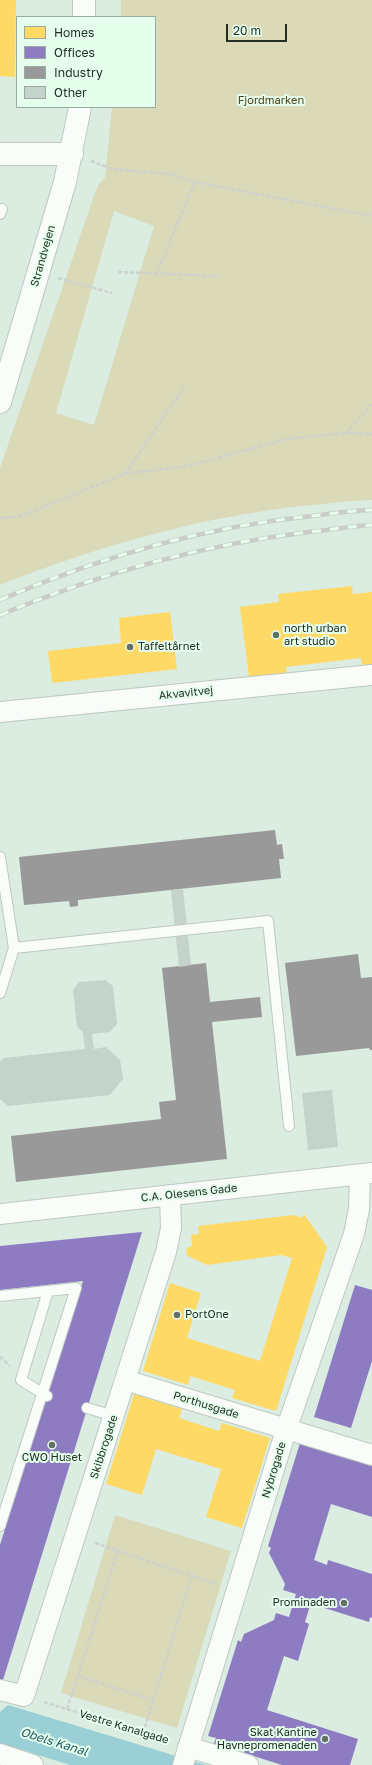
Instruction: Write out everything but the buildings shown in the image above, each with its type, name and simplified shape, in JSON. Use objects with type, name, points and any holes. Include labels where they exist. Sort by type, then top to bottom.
[{"type":"street","points":[[84,0],[84,16]]},
{"type":"street","name":"Strandvejen","points":[[0,402],[72,154],[80,108]]},
{"type":"street","points":[[0,154],[72,154]]},
{"type":"street","name":"Akvavitvej","points":[[0,712],[372,675]]},
{"type":"street","name":"C.A. Olesens Gade","points":[[2,1213],[366,1174]]},
{"type":"street","name":"Nybrogade","points":[[186,1756],[286,1430],[354,1234],[366,1174]]},
{"type":"street","name":"Skibbrogade","points":[[24,1696],[166,1252],[171,1228],[170,1196]]},
{"type":"street","name":"Porthusgade","points":[[125,1380],[372,1455]]},
{"type":"street","points":[[0,1690],[24,1696]]},
{"type":"street","points":[[0,1754],[33,1765]]},
{"type":"street","points":[[186,1756],[248,1765]]},
{"type":"lane","points":[[0,857],[14,948],[0,993]]},
{"type":"lane","points":[[14,948],[268,921],[289,1126]]},
{"type":"lane","points":[[0,1296],[76,1288],[44,1396],[0,1526]]},
{"type":"lane","points":[[44,1396],[21,1380],[48,1291]]},
{"type":"lane","points":[[87,1408],[114,1416]]},
{"type":"path","points":[[72,154],[112,169],[171,174],[195,182],[372,216]]},
{"type":"path","points":[[156,275],[195,182]]},
{"type":"path","points":[[118,272],[156,275],[220,276]]},
{"type":"path","points":[[38,273],[112,294]]},
{"type":"path","points":[[124,474],[186,386]]},
{"type":"path","points":[[346,433],[372,404]]},
{"type":"path","points":[[0,518],[18,517],[124,474],[188,466],[286,439],[346,433],[372,434]]},
{"type":"path","points":[[75,1537],[237,1590]]},
{"type":"path","points":[[67,1709],[118,1551]]},
{"type":"path","points":[[143,1733],[192,1575]]},
{"type":"path","points":[[78,1676],[153,1700]]},
{"type":"path","name":"Vestre Kanalgade","points":[[24,1696],[143,1733],[186,1756]]},
{"type":"green space","name":"Fjordmarken","points":[[121,0],[372,0],[372,500],[271,510],[192,525],[114,545],[76,557],[0,585],[0,468],[94,196],[99,184],[105,178],[112,108],[156,108],[156,16],[121,16]],"holes":[[[114,211],[154,226],[94,425],[56,413]]]},
{"type":"green space","points":[[115,1515],[231,1551],[177,1728],[61,1693]]},
{"type":"water","name":"Obels Kanal","points":[[8,1705],[206,1765],[70,1765],[0,1743],[0,1712]]},
{"type":"railway","points":[[0,600],[38,584],[114,557],[192,536],[271,521],[350,511],[372,510]]},
{"type":"railway","points":[[0,615],[76,586],[113,574],[190,553],[269,538],[372,525]]},
{"type":"place","name":"north urban art studio","points":[[276,635]]},
{"type":"place","name":"Taffeltårnet","points":[[130,647]]},
{"type":"place","name":"PortOne","points":[[177,1315]]},
{"type":"place","name":"CWO Huset","points":[[52,1445]]},
{"type":"place","name":"Prominaden","points":[[344,1603]]},
{"type":"place","name":"Skat Kantine Havnepromenaden","points":[[325,1739]]}]
